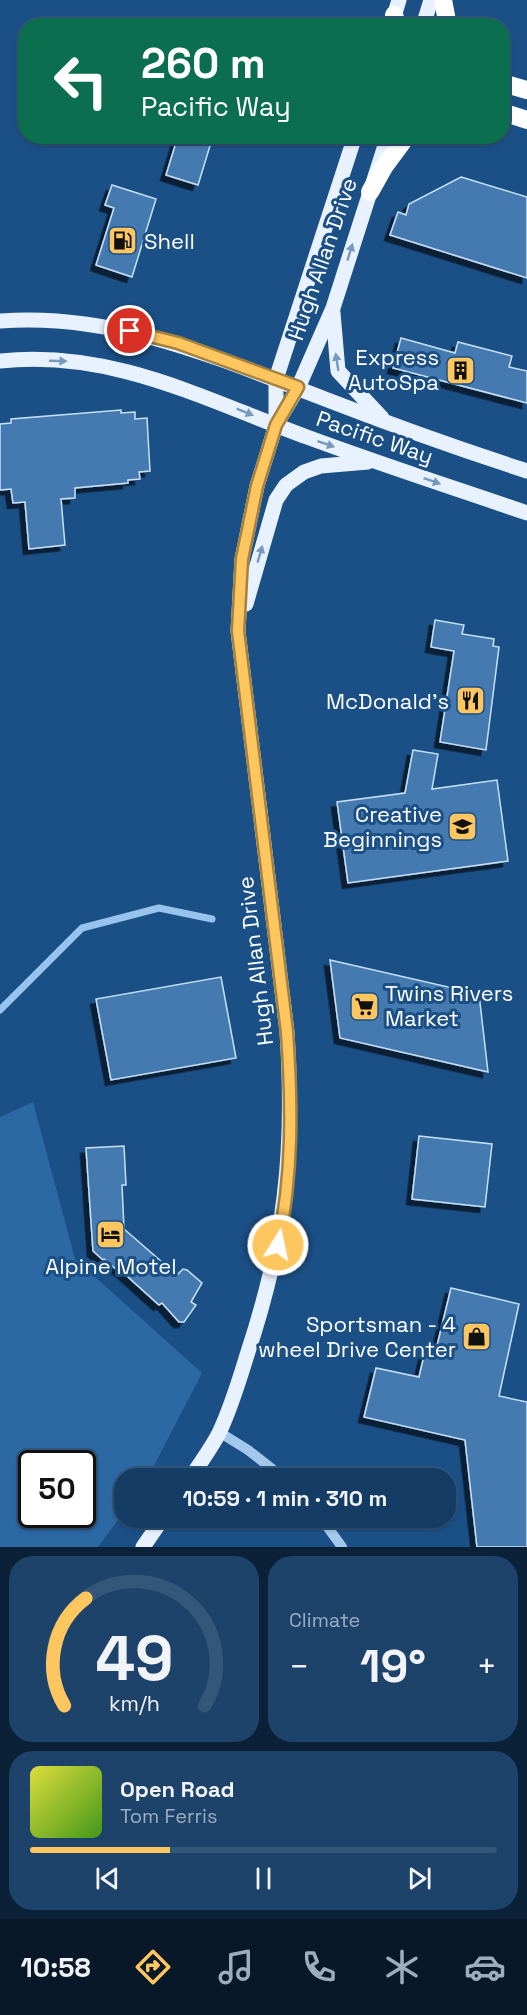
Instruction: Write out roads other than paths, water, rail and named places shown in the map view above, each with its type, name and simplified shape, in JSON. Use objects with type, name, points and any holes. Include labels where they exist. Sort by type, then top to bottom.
[{"type":"highway","points":[[443,0],[446,18]]},
{"type":"highway","points":[[510,85],[527,90]]},
{"type":"highway","points":[[510,115],[527,120]]},
{"type":"highway","points":[[370,192],[384,166],[400,144]]},
{"type":"main road","points":[[425,18],[431,0]]},
{"type":"main road","name":"Hugh Allan Drive","points":[[276,425],[276,379],[352,144]]},
{"type":"main road","name":"Hugh Allan Drive","points":[[197,1468],[219,1432],[266,1300],[282,1227],[290,1158],[291,1094],[287,1032],[238,631],[242,559],[249,520],[276,425],[298,387],[333,308],[385,144]]},
{"type":"main road","points":[[333,308],[338,371],[386,422]]},
{"type":"main road","name":"Pacific Way","points":[[0,321],[82,322],[178,343],[386,422],[527,471]]},
{"type":"main road","name":"Pacific Way","points":[[0,361],[79,362],[118,369],[167,382],[376,462],[527,513]]},
{"type":"main road","points":[[238,631],[276,500],[286,485],[304,472],[321,466],[376,462]]},
{"type":"main road","points":[[143,1547],[156,1528]]},
{"type":"street","points":[[219,1432],[271,1468]]},
{"type":"street","points":[[328,1528],[342,1547]]},
{"type":"waterway","points":[[0,1010],[82,928],[159,908],[212,919]]},
{"type":"place","name":"Shell","points":[[123,241]]},
{"type":"place","name":"Express AutoSpa","points":[[460,370]]},
{"type":"place","name":"McDonald's","points":[[470,701]]},
{"type":"place","name":"Creative Beginnings","points":[[463,827]]},
{"type":"place","name":"Twins Rivers Market","points":[[364,1006]]},
{"type":"place","name":"Alpine Motel","points":[[111,1234]]},
{"type":"place","name":"Sportsman - 4 wheel Drive Center","points":[[477,1337]]}]
